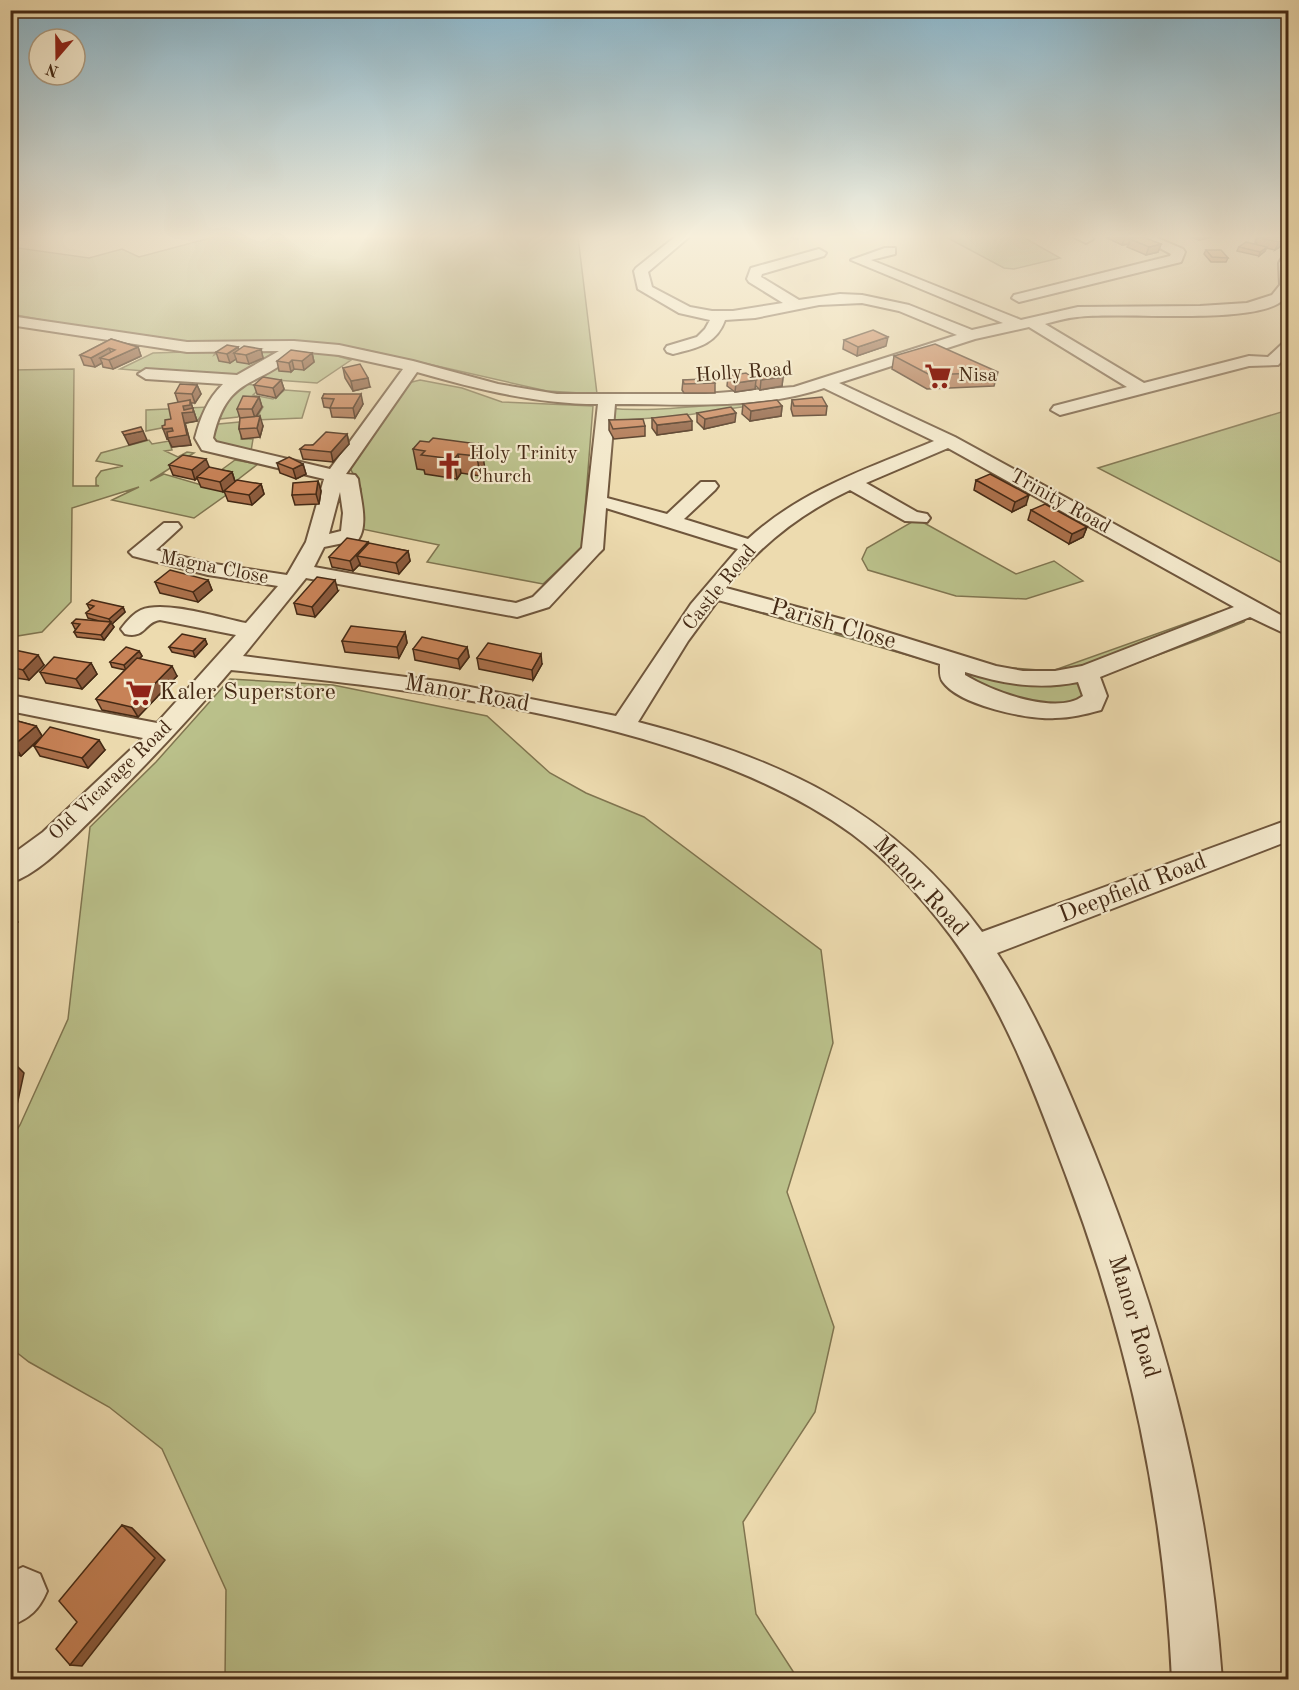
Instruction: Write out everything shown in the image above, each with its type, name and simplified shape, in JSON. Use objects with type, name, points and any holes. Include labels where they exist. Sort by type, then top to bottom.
[{"type":"street","points":[[673,349],[704,341],[715,332],[719,316],[722,316]]},
{"type":"street","points":[[923,316],[971,335]]},
{"type":"street","points":[[1005,316],[1024,323],[1142,389]]},
{"type":"street","name":"Holly Road","points":[[413,366],[507,391],[557,399],[759,396],[796,392],[971,335],[1059,316]]},
{"type":"street","points":[[10,320],[187,347],[294,346],[339,350],[413,366]]},
{"type":"street","points":[[294,346],[285,356],[237,380],[224,392],[207,417],[204,438],[209,446],[334,479],[348,479],[353,513],[351,536],[316,542]]},
{"type":"street","points":[[1272,362],[1288,347]]},
{"type":"street","points":[[1060,410],[1249,361],[1272,362],[1288,368]]},
{"type":"street","name":"Old Vicarage Road","points":[[10,872],[53,840],[163,733],[297,577],[316,542],[334,479],[413,366]]},
{"type":"street","points":[[146,374],[237,380]]},
{"type":"street","name":"Trinity Road","points":[[828,383],[838,391],[861,398],[949,441],[1288,628]]},
{"type":"street","points":[[297,577],[517,610],[541,602],[592,549],[607,400]]},
{"type":"street","name":"Castle Road","points":[[623,726],[658,667],[714,592],[752,547],[795,512],[852,483],[949,441]]},
{"type":"street","points":[[852,483],[912,517],[920,518]]},
{"type":"street","points":[[670,522],[708,486]]},
{"type":"street","points":[[611,503],[752,547]]},
{"type":"street","name":"Magna Close","points":[[171,527],[140,552],[208,569],[297,577]]},
{"type":"street","name":"Parish Close","points":[[714,592],[856,630],[993,673],[1023,679],[1055,679],[1087,673],[1252,608]]},
{"type":"street","points":[[133,629],[147,615],[160,613],[251,631]]},
{"type":"street","points":[[952,661],[953,679],[973,692],[1021,709],[1070,710],[1092,704],[1095,696],[1087,673]]},
{"type":"street","name":"Manor Road","points":[[226,662],[433,687],[518,702],[623,726],[685,744],[756,769],[791,785],[849,818],[878,840],[931,891],[976,947],[1020,1022],[1055,1100],[1117,1259],[1143,1341],[1167,1435],[1185,1530],[1195,1628],[1197,1680]]},
{"type":"street","points":[[10,703],[163,733]]},
{"type":"street","name":"Deepfield Road","points":[[976,947],[1102,902],[1288,830]]},
{"type":"green space","points":[[21,316],[588,316],[597,394],[547,391],[362,349],[303,342],[194,343],[112,333]]},
{"type":"green space","points":[[310,348],[351,360],[317,383],[248,378],[295,349]]},
{"type":"green space","points":[[288,349],[231,378],[120,369],[153,353],[216,351],[214,355],[219,352]]},
{"type":"green space","points":[[74,369],[73,486],[99,486],[96,485],[96,478],[101,471],[123,466],[96,461],[101,453],[149,440],[152,444],[169,441],[172,450],[165,451],[178,457],[187,452],[194,453],[150,481],[164,474],[229,493],[194,518],[112,500],[139,487],[72,508],[71,602],[42,632],[11,637],[11,370]]},
{"type":"green space","points":[[420,380],[462,388],[502,402],[593,406],[582,548],[543,584],[427,562],[439,545],[357,528],[361,489],[349,466],[404,384]]},
{"type":"green space","points":[[238,383],[263,386],[253,395],[273,399],[285,390],[310,392],[302,418],[255,420],[263,407],[246,405],[238,417],[210,420]]},
{"type":"green space","points":[[776,402],[680,416],[611,421],[607,408],[649,409]]},
{"type":"green space","points":[[208,407],[197,421],[146,431],[146,410]]},
{"type":"green space","points":[[1288,410],[1288,566],[1098,468]]},
{"type":"green space","points":[[250,421],[242,427],[241,439],[253,439],[251,451],[220,444],[206,437],[208,425]]},
{"type":"green space","points":[[235,460],[258,464],[236,481],[213,476]]},
{"type":"green space","points":[[917,519],[1016,574],[1054,561],[1083,581],[1026,599],[956,596],[868,570],[862,559],[867,548]]},
{"type":"green space","points":[[714,592],[860,624],[1001,667],[1052,671],[1218,612],[1252,608],[1244,622],[1209,636],[1110,673],[1087,673],[1095,696],[1070,710],[973,692],[952,661],[935,663],[729,604]]},
{"type":"green space","points":[[230,679],[333,685],[487,716],[550,773],[586,793],[644,817],[821,950],[833,1043],[787,1192],[834,1327],[815,1412],[743,1522],[756,1614],[798,1679],[225,1679],[226,1590],[162,1449],[109,1407],[29,1362],[11,1348],[11,1139],[20,1125],[68,1019],[90,827],[156,762]]},
{"type":"building","points":[[873,330],[888,337],[858,347],[844,340]]},
{"type":"building","points":[[111,339],[138,347],[109,360],[100,358],[115,350],[109,348],[91,358],[80,355]]},
{"type":"building","points":[[935,344],[998,372],[930,375],[894,356]]},
{"type":"building","points":[[227,345],[238,347],[227,354],[216,352]]},
{"type":"building","points":[[244,346],[261,349],[246,355],[234,353]]},
{"type":"building","points":[[291,350],[312,353],[302,361],[292,360],[289,363],[277,361]]},
{"type":"building","points":[[360,364],[368,378],[351,381],[343,368]]},
{"type":"building","points":[[777,370],[783,377],[761,380],[754,374]]},
{"type":"building","points":[[746,373],[756,380],[736,383],[728,376]]},
{"type":"building","points":[[263,377],[281,380],[273,388],[254,385]]},
{"type":"building","points":[[702,377],[711,377],[715,383],[684,384],[683,380],[703,379]]},
{"type":"building","points":[[180,384],[197,385],[192,394],[175,393]]},
{"type":"building","points":[[324,394],[361,394],[353,408],[330,408],[334,399],[322,398]]},
{"type":"building","points":[[243,396],[259,397],[252,409],[237,409]]},
{"type":"building","points":[[822,397],[827,406],[794,406],[792,400]]},
{"type":"building","points":[[190,400],[190,405],[183,406],[184,410],[193,408],[193,412],[182,413],[187,435],[168,438],[167,432],[173,431],[172,428],[163,429],[162,426],[165,425],[165,420],[171,419],[168,404]]},
{"type":"building","points":[[777,400],[782,406],[751,411],[743,404]]},
{"type":"building","points":[[731,407],[736,413],[705,419],[697,413]]},
{"type":"building","points":[[687,414],[692,421],[657,425],[652,418]]},
{"type":"building","points":[[260,416],[257,428],[239,429],[240,418]]},
{"type":"building","points":[[643,419],[645,426],[613,429],[609,420]]},
{"type":"building","points":[[141,427],[143,431],[124,435],[122,432]]},
{"type":"building","points":[[326,432],[347,434],[331,452],[300,449],[305,445],[313,445]]},
{"type":"building","points":[[433,438],[478,444],[474,449],[482,450],[477,456],[458,454],[454,459],[421,455],[425,451],[413,449],[420,441],[429,442]]},
{"type":"building","points":[[183,455],[206,459],[192,470],[169,465]]},
{"type":"building","points":[[289,457],[303,464],[293,469],[277,463]]},
{"type":"building","points":[[209,467],[232,472],[220,482],[197,477]]},
{"type":"building","points":[[990,474],[1029,495],[1015,502],[976,480]]},
{"type":"building","points":[[237,480],[261,484],[249,495],[224,491]]},
{"type":"building","points":[[318,481],[316,494],[292,495],[293,483]]},
{"type":"building","points":[[1045,504],[1087,527],[1072,534],[1031,510]]},
{"type":"building","points":[[347,538],[368,542],[350,561],[329,557]]},
{"type":"building","points":[[369,543],[408,551],[396,563],[357,556]]},
{"type":"building","points":[[170,570],[208,580],[193,592],[155,582]]},
{"type":"building","points":[[317,577],[335,580],[312,607],[294,603]]},
{"type":"building","points":[[92,600],[123,607],[109,619],[86,613],[94,606],[87,604]]},
{"type":"building","points":[[76,619],[111,622],[101,635],[74,632],[80,624],[72,623]]},
{"type":"building","points":[[351,626],[405,632],[397,647],[342,641]]},
{"type":"building","points":[[182,634],[205,639],[193,651],[169,647]]},
{"type":"building","points":[[422,637],[467,647],[458,659],[413,649]]},
{"type":"building","points":[[488,643],[541,654],[532,670],[477,658]]},
{"type":"building","points":[[126,647],[139,651],[124,665],[110,662]]},
{"type":"building","points":[[10,649],[38,655],[23,670],[10,667]]},
{"type":"building","points":[[54,657],[91,663],[76,679],[40,672]]},
{"type":"building","points":[[137,658],[172,666],[132,707],[96,699]]},
{"type":"building","points":[[10,719],[36,726],[14,745],[10,745]]},
{"type":"building","points":[[50,727],[99,740],[82,758],[34,746]]},
{"type":"building","points":[[15,1064],[10,1085],[10,1065]]},
{"type":"building","points":[[122,1525],[155,1558],[70,1665],[56,1649],[77,1622],[59,1601]]},
{"type":"place","name":"Nisa","points":[[938,376]]},
{"type":"place","name":"Holy Trinity Church","points":[[449,466]]},
{"type":"place","name":"Kaler Superstore","points":[[139,693]]}]
